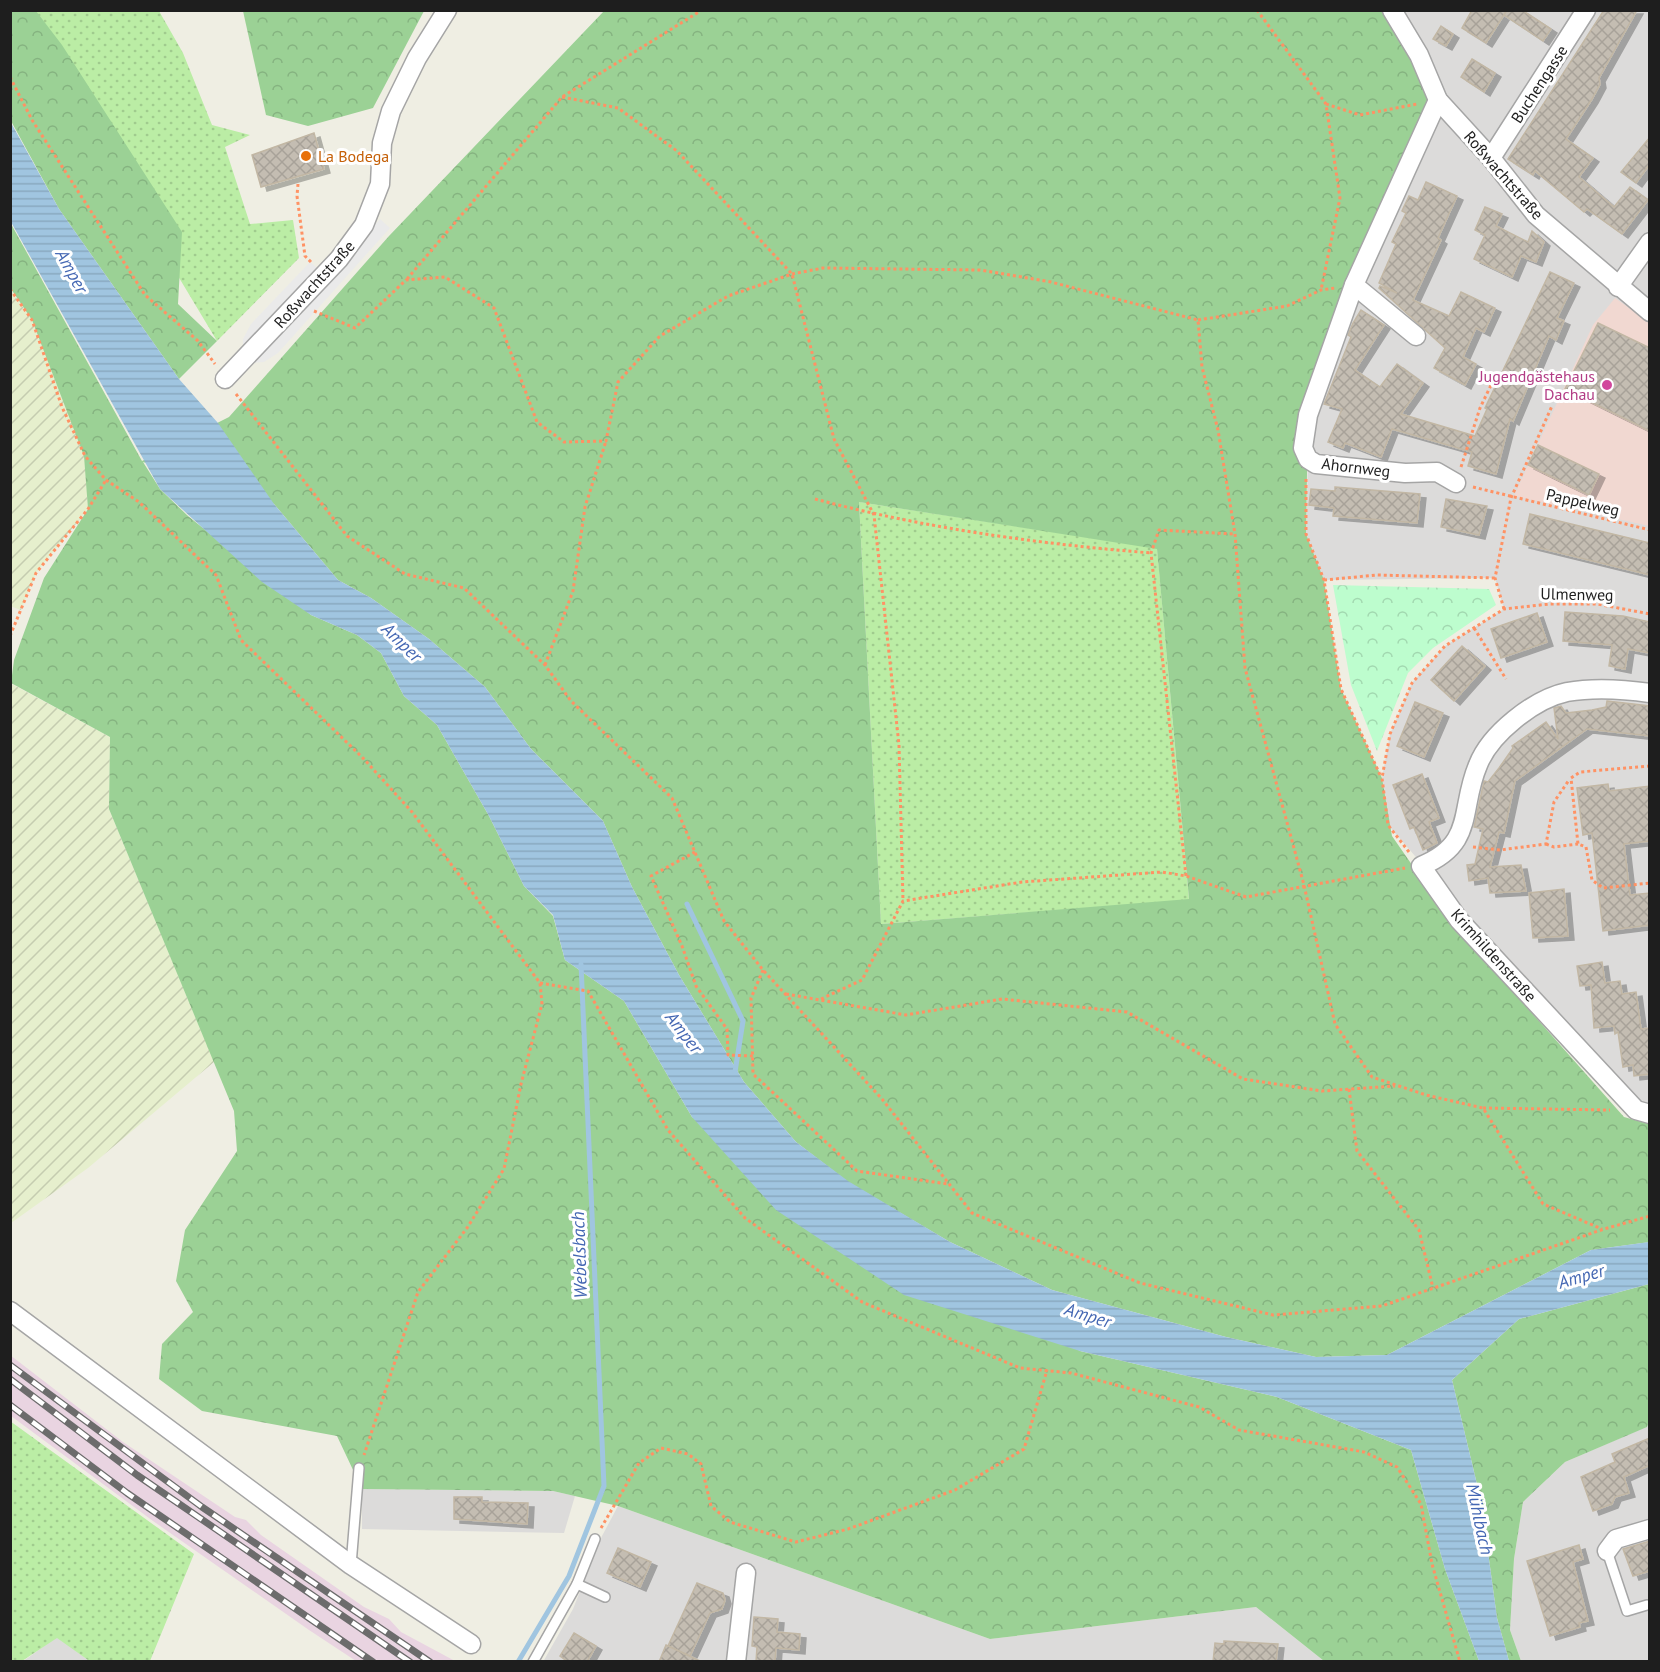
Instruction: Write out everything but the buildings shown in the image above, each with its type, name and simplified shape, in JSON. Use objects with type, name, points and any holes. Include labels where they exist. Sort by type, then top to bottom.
[{"type":"street","name":"Roßwachtstraße","points":[[225,379],[326,274],[364,225],[380,184],[382,143],[391,111],[417,58],[447,10]]},
{"type":"street","name":"Roßwachtstraße","points":[[1392,10],[1419,55],[1438,100],[1491,158],[1536,215],[1650,312]]},
{"type":"street","name":"Buchengasse","points":[[1491,158],[1586,10]]},
{"type":"street","name":"Ahornweg","points":[[1438,100],[1354,285],[1308,414],[1303,448],[1308,459],[1316,464],[1406,473],[1437,472],[1456,483]]},
{"type":"street","points":[[1618,287],[1650,242]]},
{"type":"street","points":[[1354,285],[1416,336]]},
{"type":"street","points":[[1420,866],[1436,860],[1458,840],[1477,766],[1486,749],[1527,710],[1565,693],[1602,689],[1650,693]]},
{"type":"street","name":"Krimhildenstraße","points":[[1420,866],[1459,920],[1643,1112]]},
{"type":"street","points":[[10,1311],[351,1565],[471,1644]]},
{"type":"street","points":[[1607,1551],[1616,1539],[1650,1529]]},
{"type":"street","points":[[736,1662],[746,1573]]},
{"type":"lane","points":[[351,1565],[359,1468]]},
{"type":"lane","points":[[533,1662],[577,1584],[595,1539]]},
{"type":"lane","points":[[1607,1551],[1627,1611],[1647,1605]]},
{"type":"lane","points":[[577,1584],[605,1597]]},
{"type":"path","points":[[298,304],[355,328],[406,280],[562,98],[702,10]]},
{"type":"path","points":[[1257,10],[1326,104],[1340,198],[1321,290]]},
{"type":"path","points":[[10,77],[32,120],[145,295],[198,341],[347,536],[405,574],[464,588],[545,665],[571,701],[672,798],[724,921],[763,970],[882,1099],[972,1213],[1140,1283],[1273,1315],[1382,1306],[1604,1229],[1650,1216]]},
{"type":"path","points":[[562,98],[618,108],[676,151],[792,274],[834,439],[874,515],[899,745],[903,901],[862,980],[821,999]]},
{"type":"path","points":[[1326,104],[1360,115],[1438,100]]},
{"type":"path","points":[[298,184],[297,196],[305,256],[326,274]]},
{"type":"path","points":[[545,665],[573,591],[585,507],[606,441],[618,382],[660,336],[728,297],[792,274],[823,268],[980,270],[1051,282],[1198,320],[1287,306],[1321,290],[1354,285]]},
{"type":"path","points":[[406,280],[445,277],[494,308],[537,422],[564,442],[606,441]]},
{"type":"path","points":[[10,289],[32,320],[62,407],[84,456],[106,480],[139,502],[216,576],[241,640],[362,757],[412,812],[540,983],[542,1004],[521,1083],[504,1169],[467,1228],[418,1292],[359,1468]]},
{"type":"path","points":[[1198,320],[1202,367],[1218,430],[1235,534],[1245,668],[1304,885],[1335,1024],[1372,1077],[1397,1086],[1483,1108],[1643,1112]]},
{"type":"path","points":[[1493,381],[1480,408],[1456,483],[1511,498]]},
{"type":"path","points":[[1504,609],[1495,578],[1511,498],[1552,406]]},
{"type":"path","points":[[1308,459],[1306,534],[1324,580],[1341,689],[1382,778]]},
{"type":"path","points":[[10,636],[36,573],[88,509],[106,480]]},
{"type":"path","name":"Pappelweg","points":[[1511,498],[1650,530]]},
{"type":"path","points":[[815,499],[874,515],[1072,547],[1152,553]]},
{"type":"path","points":[[1186,876],[1165,697],[1152,553],[1159,530],[1235,534]]},
{"type":"path","points":[[1324,580],[1377,575],[1495,578]]},
{"type":"path","name":"Ulmenweg","points":[[1420,866],[1388,825],[1382,778],[1390,734],[1412,683],[1445,646],[1504,609],[1549,604],[1597,604],[1624,607],[1650,614]]},
{"type":"path","points":[[1474,628],[1506,679]]},
{"type":"path","points":[[1546,844],[1554,802],[1570,778],[1580,772],[1650,766]]},
{"type":"path","points":[[1570,778],[1578,844]]},
{"type":"path","points":[[1458,840],[1476,848],[1500,850],[1546,844],[1554,847],[1578,844],[1587,847],[1592,880],[1603,888],[1650,883]]},
{"type":"path","points":[[695,852],[651,876],[682,946],[696,986],[727,1029],[728,1055],[753,1056]]},
{"type":"path","points":[[903,901],[1022,882],[1162,872],[1186,876],[1246,897],[1420,866]]},
{"type":"path","points":[[763,970],[751,998],[753,1074],[857,1171],[949,1184]]},
{"type":"path","points":[[540,983],[588,991],[668,1130],[745,1218],[862,1302],[1020,1368],[1071,1373],[1199,1407],[1239,1431],[1364,1452],[1397,1467],[1421,1504],[1432,1564],[1460,1662]]},
{"type":"path","points":[[785,994],[906,1015],[1002,999],[1126,1012],[1243,1079],[1322,1091],[1397,1086]]},
{"type":"path","points":[[1349,1089],[1357,1151],[1419,1230],[1433,1288]]},
{"type":"path","points":[[1483,1108],[1543,1204],[1604,1229]]},
{"type":"path","points":[[595,1539],[639,1463],[662,1448],[688,1454],[701,1464],[711,1506],[730,1522],[796,1542],[848,1529],[918,1505],[955,1490],[1024,1449],[1047,1370]]},
{"type":"shaded area","points":[[1392,11],[1649,11],[1649,1114],[1636,1110],[1388,825],[1382,778],[1390,734],[1412,683],[1445,646],[1504,609],[1495,578],[1324,580],[1306,534],[1308,459]]},
{"type":"shaded area","points":[[380,219],[390,228],[278,353],[264,362],[249,363]]},
{"type":"shaded area","points":[[310,262],[321,271],[243,354],[243,339],[251,324]]},
{"type":"shaded area","name":"Jugendgästehaus Dachau","points":[[1615,298],[1649,322],[1649,526],[1514,496],[1593,325]]},
{"type":"shaded area","points":[[10,1355],[123,1442],[235,1517],[246,1520],[261,1535],[364,1607],[389,1619],[401,1632],[455,1661],[356,1661],[309,1630],[153,1521],[11,1416]]},
{"type":"shaded area","points":[[1649,1419],[1649,1661],[1521,1661],[1510,1630],[1514,1559],[1523,1502],[1565,1462],[1646,1427]]},
{"type":"shaded area","points":[[362,1489],[553,1491],[575,1496],[564,1533],[362,1529]]},
{"type":"shaded area","points":[[618,1506],[990,1639],[1256,1607],[1324,1661],[543,1662],[573,1609],[602,1536]]},
{"type":"shaded area","points":[[57,1637],[88,1660],[98,1661],[22,1662]]},
{"type":"green space","points":[[243,10],[424,11],[373,108],[308,126],[266,115]]},
{"type":"green space","points":[[10,11],[36,11],[62,45],[182,232],[178,304],[217,341],[179,379],[59,209],[11,121]]},
{"type":"green space","points":[[19,11],[159,11],[183,53],[212,125],[250,135],[225,147],[250,224],[293,220],[299,258],[217,341]]},
{"type":"green space","points":[[604,11],[1392,11],[1438,100],[1308,414],[1306,534],[1324,580],[1341,689],[1382,778],[1392,836],[1453,924],[1624,1117],[1649,1124],[1650,1242],[1591,1250],[1387,1355],[1316,1357],[1226,1337],[1052,1290],[950,1242],[848,1182],[796,1142],[744,1082],[679,975],[632,887],[603,821],[531,749],[485,687],[429,639],[371,598],[338,580],[274,504],[143,462],[160,489],[188,516],[311,615],[357,635],[381,653],[404,696],[437,725],[489,816],[524,886],[553,916],[565,960],[624,1001],[692,1117],[1080,1351],[1277,1397],[1411,1450],[1445,1569],[1479,1661],[1324,1661],[1256,1607],[990,1639],[618,1506],[553,1491],[362,1489],[337,1436],[202,1411],[159,1379],[162,1344],[193,1312],[176,1281],[185,1230],[237,1151],[234,1111],[109,809],[110,737],[11,683],[14,660],[44,578],[88,509],[84,456],[32,320],[11,289],[10,222],[142,461],[229,417],[389,236]],"holes":[[[859,502],[1157,549],[1189,899],[881,924]]]},
{"type":"green space","points":[[10,289],[32,320],[85,456],[88,509],[36,573],[21,610],[10,606]]},
{"type":"green space","points":[[859,502],[1157,548],[1189,900],[881,924]]},
{"type":"green space","points":[[1333,585],[1489,589],[1496,605],[1433,648],[1408,673],[1377,751],[1351,685]]},
{"type":"green space","points":[[10,683],[110,737],[109,809],[214,1062],[88,1168],[11,1223]]},
{"type":"green space","points":[[1649,1284],[1650,1419],[1647,1427],[1565,1462],[1523,1502],[1514,1559],[1510,1630],[1521,1661],[1509,1661],[1497,1618],[1481,1501],[1452,1380],[1519,1319]]},
{"type":"green space","points":[[10,1421],[194,1554],[150,1661],[88,1660],[57,1638],[22,1661],[11,1661]]},
{"type":"water","points":[[10,121],[59,209],[179,379],[218,423],[274,504],[338,580],[371,598],[429,639],[485,687],[531,749],[603,821],[632,887],[679,975],[744,1082],[796,1142],[848,1181],[950,1242],[1052,1290],[1226,1337],[1316,1357],[1387,1355],[1591,1250],[1649,1242],[1649,1284],[1519,1319],[1452,1380],[1481,1501],[1497,1618],[1509,1661],[1479,1661],[1445,1569],[1411,1450],[1277,1397],[1080,1351],[904,1295],[776,1210],[692,1117],[624,1001],[565,960],[553,915],[524,886],[489,816],[437,725],[404,696],[381,653],[357,635],[311,615],[262,582],[160,489],[11,222]]},
{"type":"waterway","points":[[687,904],[743,1021],[735,1072]]},
{"type":"waterway","name":"Webelsbach","points":[[518,1662],[569,1576],[604,1486],[581,964]]},
{"type":"railway","points":[[10,1365],[202,1507],[430,1662]]},
{"type":"railway","points":[[10,1379],[137,1475],[410,1662]]},
{"type":"railway","points":[[10,1405],[127,1493],[373,1662]]},
{"type":"place","name":"La Bodega","points":[[306,156]]},
{"type":"place","name":"Jugendgästehaus Dachau","points":[[1607,385]]},
{"type":"water label","name":"Amper","points":[[72,271]]},
{"type":"water label","name":"Amper","points":[[402,642]]},
{"type":"water label","name":"Amper","points":[[684,1032]]},
{"type":"water label","name":"Amper","points":[[1581,1276]]},
{"type":"water label","name":"Amper","points":[[1088,1315]]},
{"type":"water label","name":"Mühlbach","points":[[1480,1519]]}]
